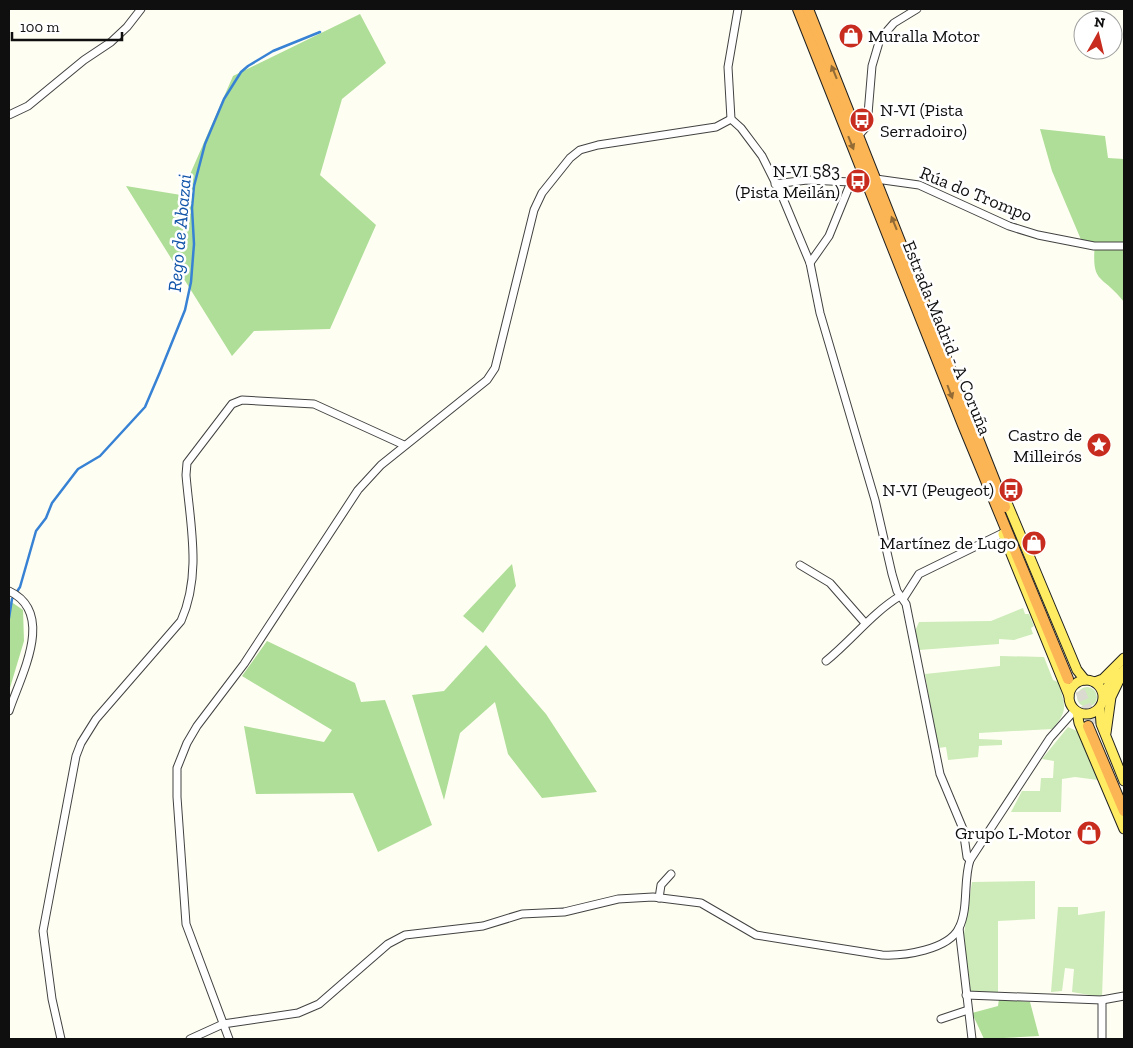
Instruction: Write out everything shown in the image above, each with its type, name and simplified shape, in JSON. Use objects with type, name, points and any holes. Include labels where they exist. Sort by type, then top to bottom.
[{"type":"highway","name":"Estrada Madrid - A Coruña","points":[[798,9],[863,173],[1028,569],[1071,678]]},
{"type":"highway","name":"Estrada Madrid - A Coruña","points":[[808,9],[876,179],[978,449]]},
{"type":"highway","points":[[1124,796],[1091,725],[1124,812]]},
{"type":"main road","points":[[978,449],[1003,532],[1076,711],[1079,723],[1124,829]]},
{"type":"main road","points":[[978,449],[1042,582],[1077,670],[1102,690],[1104,696]]},
{"type":"main road","points":[[1069,696],[1072,687],[1103,679],[1124,658]]},
{"type":"main road","points":[[1106,736],[1107,716],[1120,687],[1124,668]]},
{"type":"main road","points":[[1124,668],[1111,680],[1100,709],[1101,724],[1124,781]]},
{"type":"main road","points":[[1076,711],[1089,715],[1100,709]]},
{"type":"street","points":[[9,116],[28,106],[84,60],[111,42],[128,27],[141,9]]},
{"type":"street","points":[[738,9],[728,67],[731,119],[741,128],[762,156],[782,196],[810,263],[820,313],[875,500],[892,574],[901,597],[940,774],[963,829],[967,856],[970,860]]},
{"type":"street","points":[[859,135],[867,126],[872,66],[880,39],[894,23],[917,9]]},
{"type":"street","points":[[228,1039],[186,924],[177,797],[177,768],[184,748],[197,726],[244,664],[358,490],[381,465],[404,445],[487,380],[495,368],[534,210],[542,193],[570,158],[580,150],[598,145],[716,127],[731,119]]},
{"type":"street","points":[[810,263],[829,236],[851,182],[856,175],[863,173]]},
{"type":"street","name":"Rúa do Trompo","points":[[876,179],[919,185],[1009,226],[1038,235],[1094,246],[1124,246]]},
{"type":"street","points":[[775,184],[807,180],[851,182]]},
{"type":"street","points":[[61,1039],[52,999],[43,931],[76,756],[81,743],[96,719],[180,620],[186,609],[192,588],[194,566],[186,475],[187,463],[191,455],[232,404],[242,400],[314,404],[404,445]]},
{"type":"street","points":[[826,660],[858,633],[865,623],[901,597],[919,574],[1003,532]]},
{"type":"street","points":[[800,566],[830,583],[865,623]]},
{"type":"street","points":[[9,591],[18,595],[28,606],[33,621],[33,638],[9,711]]},
{"type":"street","points":[[972,1039],[959,928],[963,912],[966,872],[970,860],[1050,738],[1076,711]]},
{"type":"street","points":[[659,898],[661,884],[671,874]]},
{"type":"street","points":[[190,1039],[223,1024],[298,1013],[319,1004],[388,944],[405,935],[483,926],[522,914],[564,912],[618,899],[659,898],[701,903],[756,935],[882,955],[900,956],[922,952],[947,940],[959,928]]},
{"type":"street","points":[[966,995],[1102,1000],[1124,996]]},
{"type":"street","points":[[1102,1000],[1102,1039]]},
{"type":"street","points":[[941,1019],[968,1010]]},
{"type":"green space","points":[[360,14],[386,63],[342,99],[320,175],[376,225],[330,329],[254,331],[232,356],[126,186],[181,195],[233,76]]},
{"type":"green space","points":[[1040,129],[1105,136],[1108,158],[1124,159],[1124,302],[1097,273],[1094,257],[1095,243],[1082,242],[1052,171]]},
{"type":"green space","points":[[512,564],[516,586],[483,633],[463,616]]},
{"type":"green space","points":[[10,601],[23,610],[24,641],[9,691]]},
{"type":"green space","points":[[1023,608],[1025,614],[1029,614],[1034,626],[1031,628],[1033,634],[1014,640],[999,639],[999,644],[919,650],[915,631],[919,622],[991,621]]},
{"type":"green space","points":[[267,641],[355,683],[361,702],[385,700],[432,825],[378,852],[353,793],[256,794],[244,726],[324,742],[332,730],[242,676]]},
{"type":"green space","points":[[486,645],[546,714],[597,792],[542,798],[508,754],[495,702],[460,733],[444,800],[412,695],[444,691]]},
{"type":"green space","points":[[1000,656],[1044,657],[1053,680],[1058,682],[1064,702],[1061,717],[1052,729],[979,733],[979,739],[1002,740],[1002,745],[979,746],[978,757],[948,760],[946,747],[938,748],[925,674],[1000,666]]},
{"type":"green space","points":[[1087,687],[1094,690],[1097,697],[1094,704],[1087,707],[1080,704],[1077,697],[1080,690]]},
{"type":"green space","points":[[1068,727],[1079,732],[1098,780],[1075,777],[1062,779],[1061,812],[1011,812],[1022,791],[1040,791],[1041,778],[1053,778],[1054,761],[1042,759]]},
{"type":"green space","points":[[1035,881],[1035,919],[998,921],[998,992],[968,993],[965,990],[964,934],[972,882]]},
{"type":"green space","points":[[1058,907],[1078,907],[1078,915],[1105,911],[1102,997],[1072,992],[1074,969],[1065,968],[1062,991],[1051,992]]},
{"type":"green space","points":[[999,999],[1030,1002],[1039,1036],[984,1039],[972,1013],[998,1006]]},
{"type":"waterway","name":"Rego de Abazai","points":[[9,618],[12,599],[20,587],[36,531],[46,518],[52,503],[78,469],[100,456],[145,407],[160,372],[185,310],[191,282],[194,244],[192,208],[194,186],[205,144],[224,99],[241,72],[248,66],[273,51],[320,32]]},
{"type":"tunnel","points":[[1074,677],[1094,724]]},
{"type":"place","name":"Muralla Motor","points":[[851,36]]},
{"type":"place","name":"N-VI (Pista Serradoiro)","points":[[862,120]]},
{"type":"place","name":"N-VI 583 (Pista Meilán)","points":[[858,181]]},
{"type":"place","name":"Castro de Milleirós","points":[[1099,445]]},
{"type":"place","name":"N-VI (Peugeot)","points":[[1011,490]]},
{"type":"place","name":"Martínez de Lugo","points":[[1034,543]]},
{"type":"place","name":"Grupo L-Motor","points":[[1089,833]]}]
